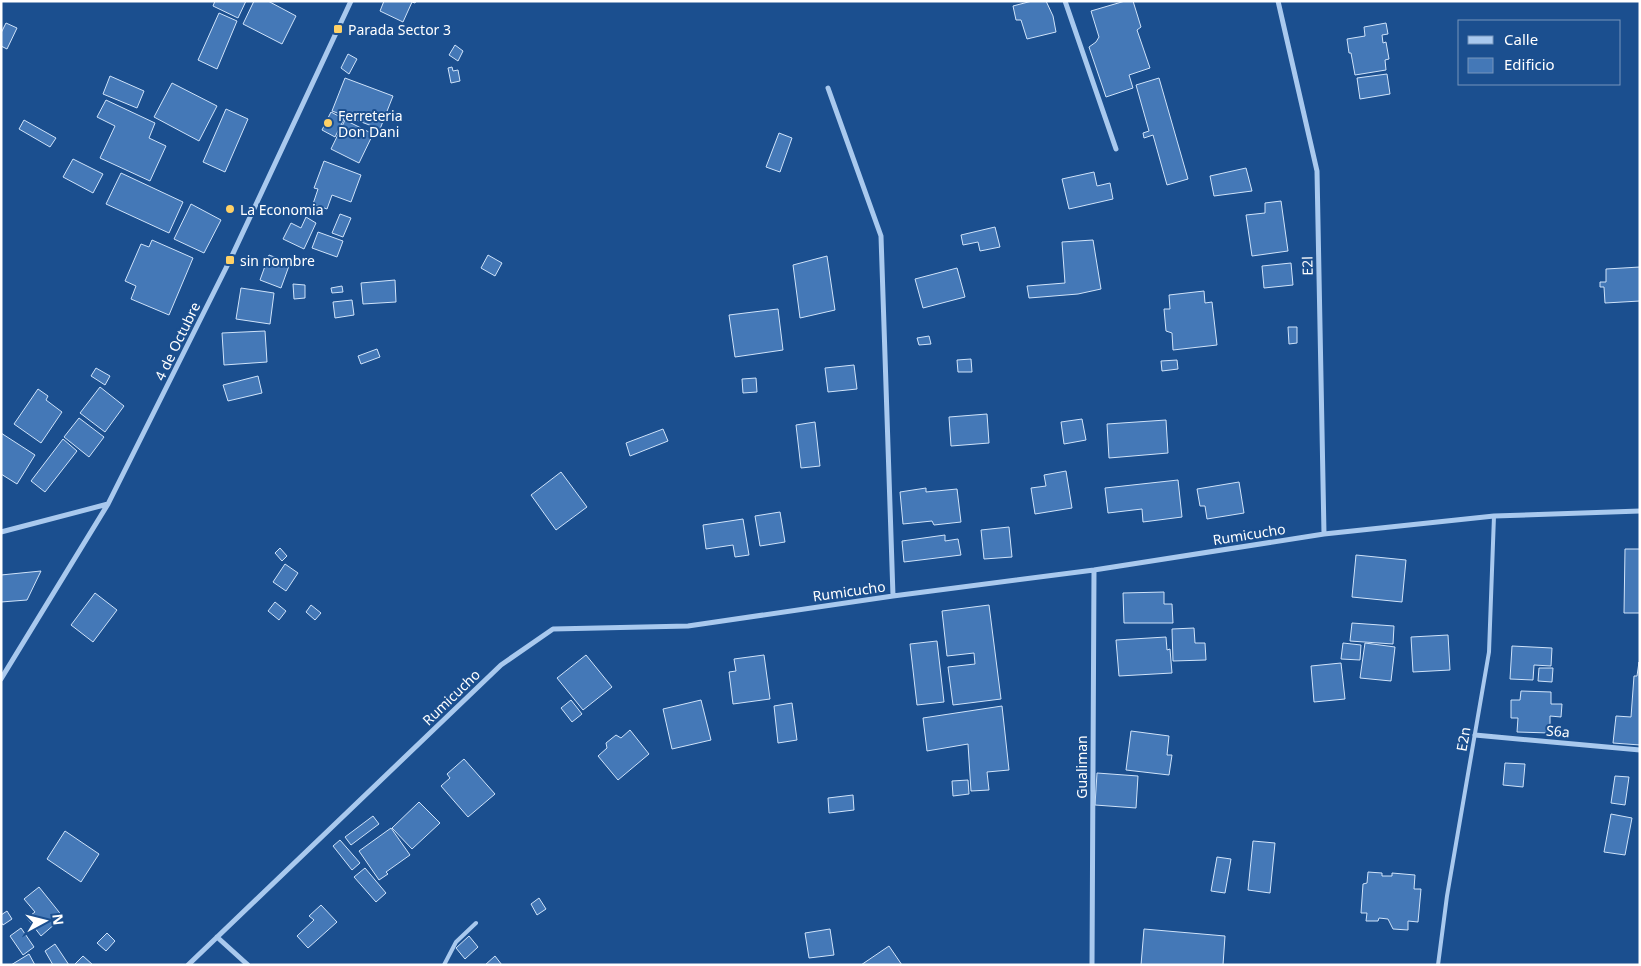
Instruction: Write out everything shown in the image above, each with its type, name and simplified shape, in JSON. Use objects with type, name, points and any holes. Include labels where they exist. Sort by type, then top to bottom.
[{"type":"street","name":"4 de Octubre","points":[[1,679],[108,504],[230,260],[351,1]]},
{"type":"street","points":[[1065,1],[1116,149]]},
{"type":"street","name":"E2l","points":[[1278,1],[1316,171],[1324,534]]},
{"type":"street","points":[[828,88],[881,236],[893,596]]},
{"type":"street","points":[[1,532],[108,504]]},
{"type":"street","name":"Rumicucho","points":[[188,965],[501,665],[554,629],[688,626],[893,596],[1094,570],[1324,534],[1494,516],[1640,511]]},
{"type":"street","name":"Gualiman","points":[[1092,965],[1094,570]]},
{"type":"street","name":"S6a","points":[[1475,734],[1640,750]]},
{"type":"street","points":[[217,937],[248,965]]},
{"type":"lane","name":"E2n","points":[[1438,965],[1489,652],[1494,516]]},
{"type":"lane","points":[[444,965],[456,942],[476,923]]},
{"type":"building","points":[[215,1],[246,1],[238,18],[213,6]]},
{"type":"building","points":[[254,1],[268,1],[296,16],[282,44],[243,24]]},
{"type":"building","points":[[384,1],[416,1],[415,3],[412,2],[403,22],[380,11]]},
{"type":"building","points":[[1032,1],[1046,1],[1053,16],[1056,32],[1027,39],[1021,20],[1016,20],[1013,6]]},
{"type":"building","points":[[1125,1],[1133,1],[1141,27],[1137,30],[1150,68],[1129,75],[1133,88],[1106,97],[1089,47],[1099,37],[1091,11]]},
{"type":"building","points":[[219,13],[237,21],[217,69],[198,60]]},
{"type":"building","points":[[6,23],[17,28],[7,49],[1,46],[1,33]]},
{"type":"building","points":[[1386,23],[1388,34],[1382,35],[1383,43],[1386,42],[1389,59],[1385,60],[1386,70],[1355,75],[1347,39],[1365,36],[1364,27]]},
{"type":"building","points":[[455,45],[463,51],[458,61],[449,55]]},
{"type":"building","points":[[348,54],[357,59],[349,74],[341,68]]},
{"type":"building","points":[[452,67],[453,71],[458,70],[460,81],[451,83],[448,68]]},
{"type":"building","points":[[1387,74],[1390,94],[1360,99],[1357,78]]},
{"type":"building","points":[[110,76],[144,91],[137,108],[103,94]]},
{"type":"building","points":[[345,78],[393,96],[380,129],[332,111]]},
{"type":"building","points":[[1159,78],[1188,179],[1167,185],[1153,135],[1144,138],[1143,133],[1149,131],[1136,85]]},
{"type":"building","points":[[172,83],[217,106],[199,141],[154,117]]},
{"type":"building","points":[[106,100],[155,123],[149,138],[166,146],[150,181],[100,158],[115,126],[97,117]]},
{"type":"building","points":[[226,109],[248,119],[225,172],[203,162]]},
{"type":"building","points":[[331,112],[344,119],[335,137],[322,130]]},
{"type":"building","points":[[24,120],[56,138],[50,147],[19,129]]},
{"type":"building","points":[[345,120],[373,134],[359,163],[331,149]]},
{"type":"building","points":[[779,133],[792,138],[780,172],[766,167]]},
{"type":"building","points":[[73,159],[103,174],[93,193],[63,177]]},
{"type":"building","points":[[324,161],[361,175],[351,202],[332,195],[327,209],[313,204],[318,189],[314,188]]},
{"type":"building","points":[[1246,168],[1252,191],[1214,196],[1210,176]]},
{"type":"building","points":[[1094,172],[1097,186],[1110,183],[1113,199],[1069,209],[1062,179]]},
{"type":"building","points":[[121,173],[183,202],[169,233],[106,204]]},
{"type":"building","points":[[1281,201],[1288,251],[1252,256],[1246,215],[1265,213],[1265,203]]},
{"type":"building","points":[[191,204],[221,220],[204,253],[174,239]]},
{"type":"building","points":[[340,214],[351,218],[343,237],[332,233]]},
{"type":"building","points":[[306,217],[316,223],[304,249],[283,239],[291,223],[301,228]]},
{"type":"building","points":[[995,227],[1000,247],[980,251],[978,242],[963,245],[961,235]]},
{"type":"building","points":[[318,232],[343,241],[337,257],[312,248]]},
{"type":"building","points":[[152,240],[193,258],[169,315],[131,299],[136,286],[125,281],[141,244],[149,247]]},
{"type":"building","points":[[1093,240],[1101,289],[1078,294],[1029,298],[1027,286],[1065,283],[1062,242]]},
{"type":"building","points":[[269,255],[290,263],[281,288],[260,280]]},
{"type":"building","points":[[488,255],[502,263],[495,276],[481,268]]},
{"type":"building","points":[[827,256],[835,310],[800,318],[793,265]]},
{"type":"building","points":[[1291,263],[1293,285],[1264,288],[1262,266]]},
{"type":"building","points":[[1640,267],[1640,301],[1605,303],[1604,287],[1600,287],[1600,282],[1606,282],[1606,269]]},
{"type":"building","points":[[957,268],[965,297],[923,308],[915,279]]},
{"type":"building","points":[[395,280],[396,302],[363,304],[361,283]]},
{"type":"building","points":[[293,284],[305,285],[305,298],[294,299]]},
{"type":"building","points":[[342,286],[343,292],[332,293],[331,288]]},
{"type":"building","points":[[241,288],[274,293],[270,324],[236,319]]},
{"type":"building","points":[[1204,291],[1205,303],[1212,302],[1217,345],[1173,350],[1172,333],[1166,331],[1164,309],[1170,309],[1169,295]]},
{"type":"building","points":[[352,300],[354,315],[335,318],[333,302]]},
{"type":"building","points":[[778,309],[783,350],[735,357],[729,315]]},
{"type":"building","points":[[1288,327],[1297,327],[1297,343],[1289,344]]},
{"type":"building","points":[[265,331],[267,362],[224,365],[222,333]]},
{"type":"building","points":[[929,336],[931,344],[919,345],[917,338]]},
{"type":"building","points":[[377,349],[380,357],[361,364],[358,356]]},
{"type":"building","points":[[971,359],[972,372],[958,372],[957,360]]},
{"type":"building","points":[[1177,360],[1178,369],[1162,371],[1161,361]]},
{"type":"building","points":[[854,365],[857,389],[828,392],[825,368]]},
{"type":"building","points":[[96,368],[110,376],[105,385],[91,376]]},
{"type":"building","points":[[258,376],[262,393],[228,401],[223,385]]},
{"type":"building","points":[[756,378],[757,392],[743,393],[742,379]]},
{"type":"building","points":[[100,387],[124,406],[105,432],[80,413]]},
{"type":"building","points":[[38,389],[48,396],[46,400],[62,412],[41,443],[14,424]]},
{"type":"building","points":[[987,414],[989,443],[951,446],[949,417]]},
{"type":"building","points":[[79,418],[104,437],[89,457],[64,437]]},
{"type":"building","points":[[1082,419],[1086,440],[1064,444],[1061,422]]},
{"type":"building","points":[[1166,420],[1168,453],[1109,458],[1107,424]]},
{"type":"building","points":[[815,422],[820,466],[801,468],[796,425]]},
{"type":"building","points":[[663,429],[668,441],[630,456],[626,443]]},
{"type":"building","points":[[1,433],[35,455],[17,484],[1,474]]},
{"type":"building","points":[[63,439],[77,451],[45,492],[31,481]]},
{"type":"building","points":[[1066,471],[1072,508],[1035,514],[1031,488],[1046,486],[1044,475]]},
{"type":"building","points":[[561,472],[587,507],[556,530],[531,495]]},
{"type":"building","points":[[1178,480],[1182,517],[1143,522],[1142,509],[1108,513],[1105,488]]},
{"type":"building","points":[[1239,482],[1244,513],[1207,519],[1205,506],[1200,506],[1197,489]]},
{"type":"building","points":[[926,488],[926,492],[957,489],[961,522],[934,525],[932,521],[903,524],[900,492]]},
{"type":"building","points":[[780,512],[785,542],[760,546],[755,516]]},
{"type":"building","points":[[743,519],[749,555],[735,557],[733,545],[706,549],[703,525]]},
{"type":"building","points":[[1009,527],[1012,557],[984,559],[981,530]]},
{"type":"building","points":[[945,535],[945,541],[958,539],[961,555],[904,562],[902,541]]},
{"type":"building","points":[[280,548],[287,556],[282,561],[275,553]]},
{"type":"building","points":[[1625,549],[1640,549],[1640,613],[1624,613]]},
{"type":"building","points":[[1356,555],[1406,560],[1402,602],[1352,597]]},
{"type":"building","points":[[285,564],[298,573],[286,591],[273,582]]},
{"type":"building","points":[[41,571],[27,600],[1,602],[1,575]]},
{"type":"building","points":[[1164,592],[1164,604],[1172,604],[1173,623],[1124,623],[1123,593]]},
{"type":"building","points":[[95,593],[117,610],[93,642],[71,625]]},
{"type":"building","points":[[275,602],[286,611],[279,620],[268,611]]},
{"type":"building","points":[[311,605],[321,613],[315,620],[306,612]]},
{"type":"building","points":[[989,605],[1001,699],[953,705],[948,667],[975,664],[974,653],[947,656],[942,611]]},
{"type":"building","points":[[1352,623],[1394,626],[1393,644],[1350,641]]},
{"type":"building","points":[[1194,628],[1195,643],[1205,643],[1206,660],[1173,661],[1172,629]]},
{"type":"building","points":[[1448,635],[1450,670],[1413,672],[1411,637]]},
{"type":"building","points":[[1166,637],[1167,650],[1170,649],[1172,673],[1119,676],[1116,640]]},
{"type":"building","points":[[937,641],[944,702],[917,705],[910,644]]},
{"type":"building","points":[[1343,643],[1361,645],[1360,660],[1341,659]]},
{"type":"building","points":[[1365,643],[1395,647],[1391,681],[1360,678]]},
{"type":"building","points":[[1512,646],[1552,648],[1551,666],[1534,665],[1533,680],[1510,679]]},
{"type":"building","points":[[586,655],[612,687],[583,710],[557,678]]},
{"type":"building","points":[[764,655],[770,699],[733,704],[729,672],[736,671],[734,659]]},
{"type":"building","points":[[1639,662],[1640,745],[1613,743],[1616,716],[1631,717],[1634,676],[1637,676]]},
{"type":"building","points":[[1341,663],[1345,699],[1314,702],[1311,666]]},
{"type":"building","points":[[1539,668],[1553,668],[1552,682],[1538,681]]},
{"type":"building","points":[[1521,691],[1551,692],[1551,704],[1562,704],[1561,717],[1550,716],[1550,733],[1517,732],[1518,718],[1511,718],[1511,700],[1520,700]]},
{"type":"building","points":[[571,700],[582,714],[572,722],[561,708]]},
{"type":"building","points":[[701,700],[711,740],[672,749],[663,709]]},
{"type":"building","points":[[792,703],[797,740],[778,743],[774,706]]},
{"type":"building","points":[[1002,706],[1009,770],[987,772],[989,790],[971,791],[968,744],[927,751],[923,718]]},
{"type":"building","points":[[630,730],[649,754],[618,780],[598,756],[607,748],[606,743],[616,735],[621,738]]},
{"type":"building","points":[[1131,731],[1169,736],[1167,755],[1172,755],[1169,775],[1126,770]]},
{"type":"building","points":[[464,759],[495,794],[468,817],[441,786],[450,778],[447,774]]},
{"type":"building","points":[[1505,763],[1525,764],[1523,787],[1503,785]]},
{"type":"building","points":[[1097,773],[1138,776],[1136,808],[1095,805]]},
{"type":"building","points":[[1615,776],[1629,777],[1625,805],[1611,803]]},
{"type":"building","points":[[968,780],[969,794],[953,796],[952,781]]},
{"type":"building","points":[[853,795],[854,810],[829,813],[828,798]]},
{"type":"building","points":[[419,802],[440,823],[412,849],[392,828]]},
{"type":"building","points":[[1611,814],[1632,818],[1625,855],[1604,852]]},
{"type":"building","points":[[373,816],[379,824],[351,845],[345,837]]},
{"type":"building","points":[[391,828],[410,855],[386,872],[388,874],[379,880],[359,851]]},
{"type":"building","points":[[65,831],[99,854],[81,882],[47,859]]},
{"type":"building","points":[[340,840],[360,863],[352,870],[333,846]]},
{"type":"building","points":[[1253,841],[1275,843],[1270,893],[1248,890]]},
{"type":"building","points":[[1217,857],[1231,859],[1225,893],[1211,891]]},
{"type":"building","points":[[365,868],[386,893],[376,902],[354,877]]},
{"type":"building","points":[[1368,872],[1382,873],[1382,876],[1392,876],[1392,873],[1415,875],[1414,889],[1421,889],[1418,922],[1408,921],[1408,930],[1393,929],[1388,919],[1379,918],[1378,921],[1366,921],[1367,913],[1361,913],[1363,884],[1367,883]]},
{"type":"building","points":[[39,887],[63,917],[41,936],[27,918],[35,912],[24,899]]},
{"type":"building","points":[[539,898],[546,909],[537,915],[531,904]]},
{"type":"building","points":[[321,905],[337,922],[308,948],[297,936],[314,920],[309,916]]},
{"type":"building","points":[[7,911],[12,919],[3,925],[1,915]]},
{"type":"building","points":[[21,928],[34,947],[23,955],[10,936]]},
{"type":"building","points":[[830,929],[834,955],[809,958],[805,933]]},
{"type":"building","points":[[1144,929],[1225,936],[1223,965],[1141,965]]},
{"type":"building","points":[[107,933],[115,941],[106,951],[97,943]]},
{"type":"building","points":[[469,936],[478,947],[465,959],[456,948]]},
{"type":"building","points":[[55,944],[69,965],[53,965],[45,951]]},
{"type":"building","points":[[889,946],[902,965],[861,965]]},
{"type":"building","points":[[29,954],[35,965],[11,965]]},
{"type":"building","points":[[83,956],[93,965],[74,965]]},
{"type":"building","points":[[495,956],[502,965],[485,965]]},
{"type":"place","name":"Parada Sector 3","points":[[338,29]]},
{"type":"place","name":"Ferreteria Don Dani","points":[[328,123]]},
{"type":"place","name":"La Economia","points":[[230,209]]},
{"type":"place","name":"sin nombre","points":[[230,260]]}]
